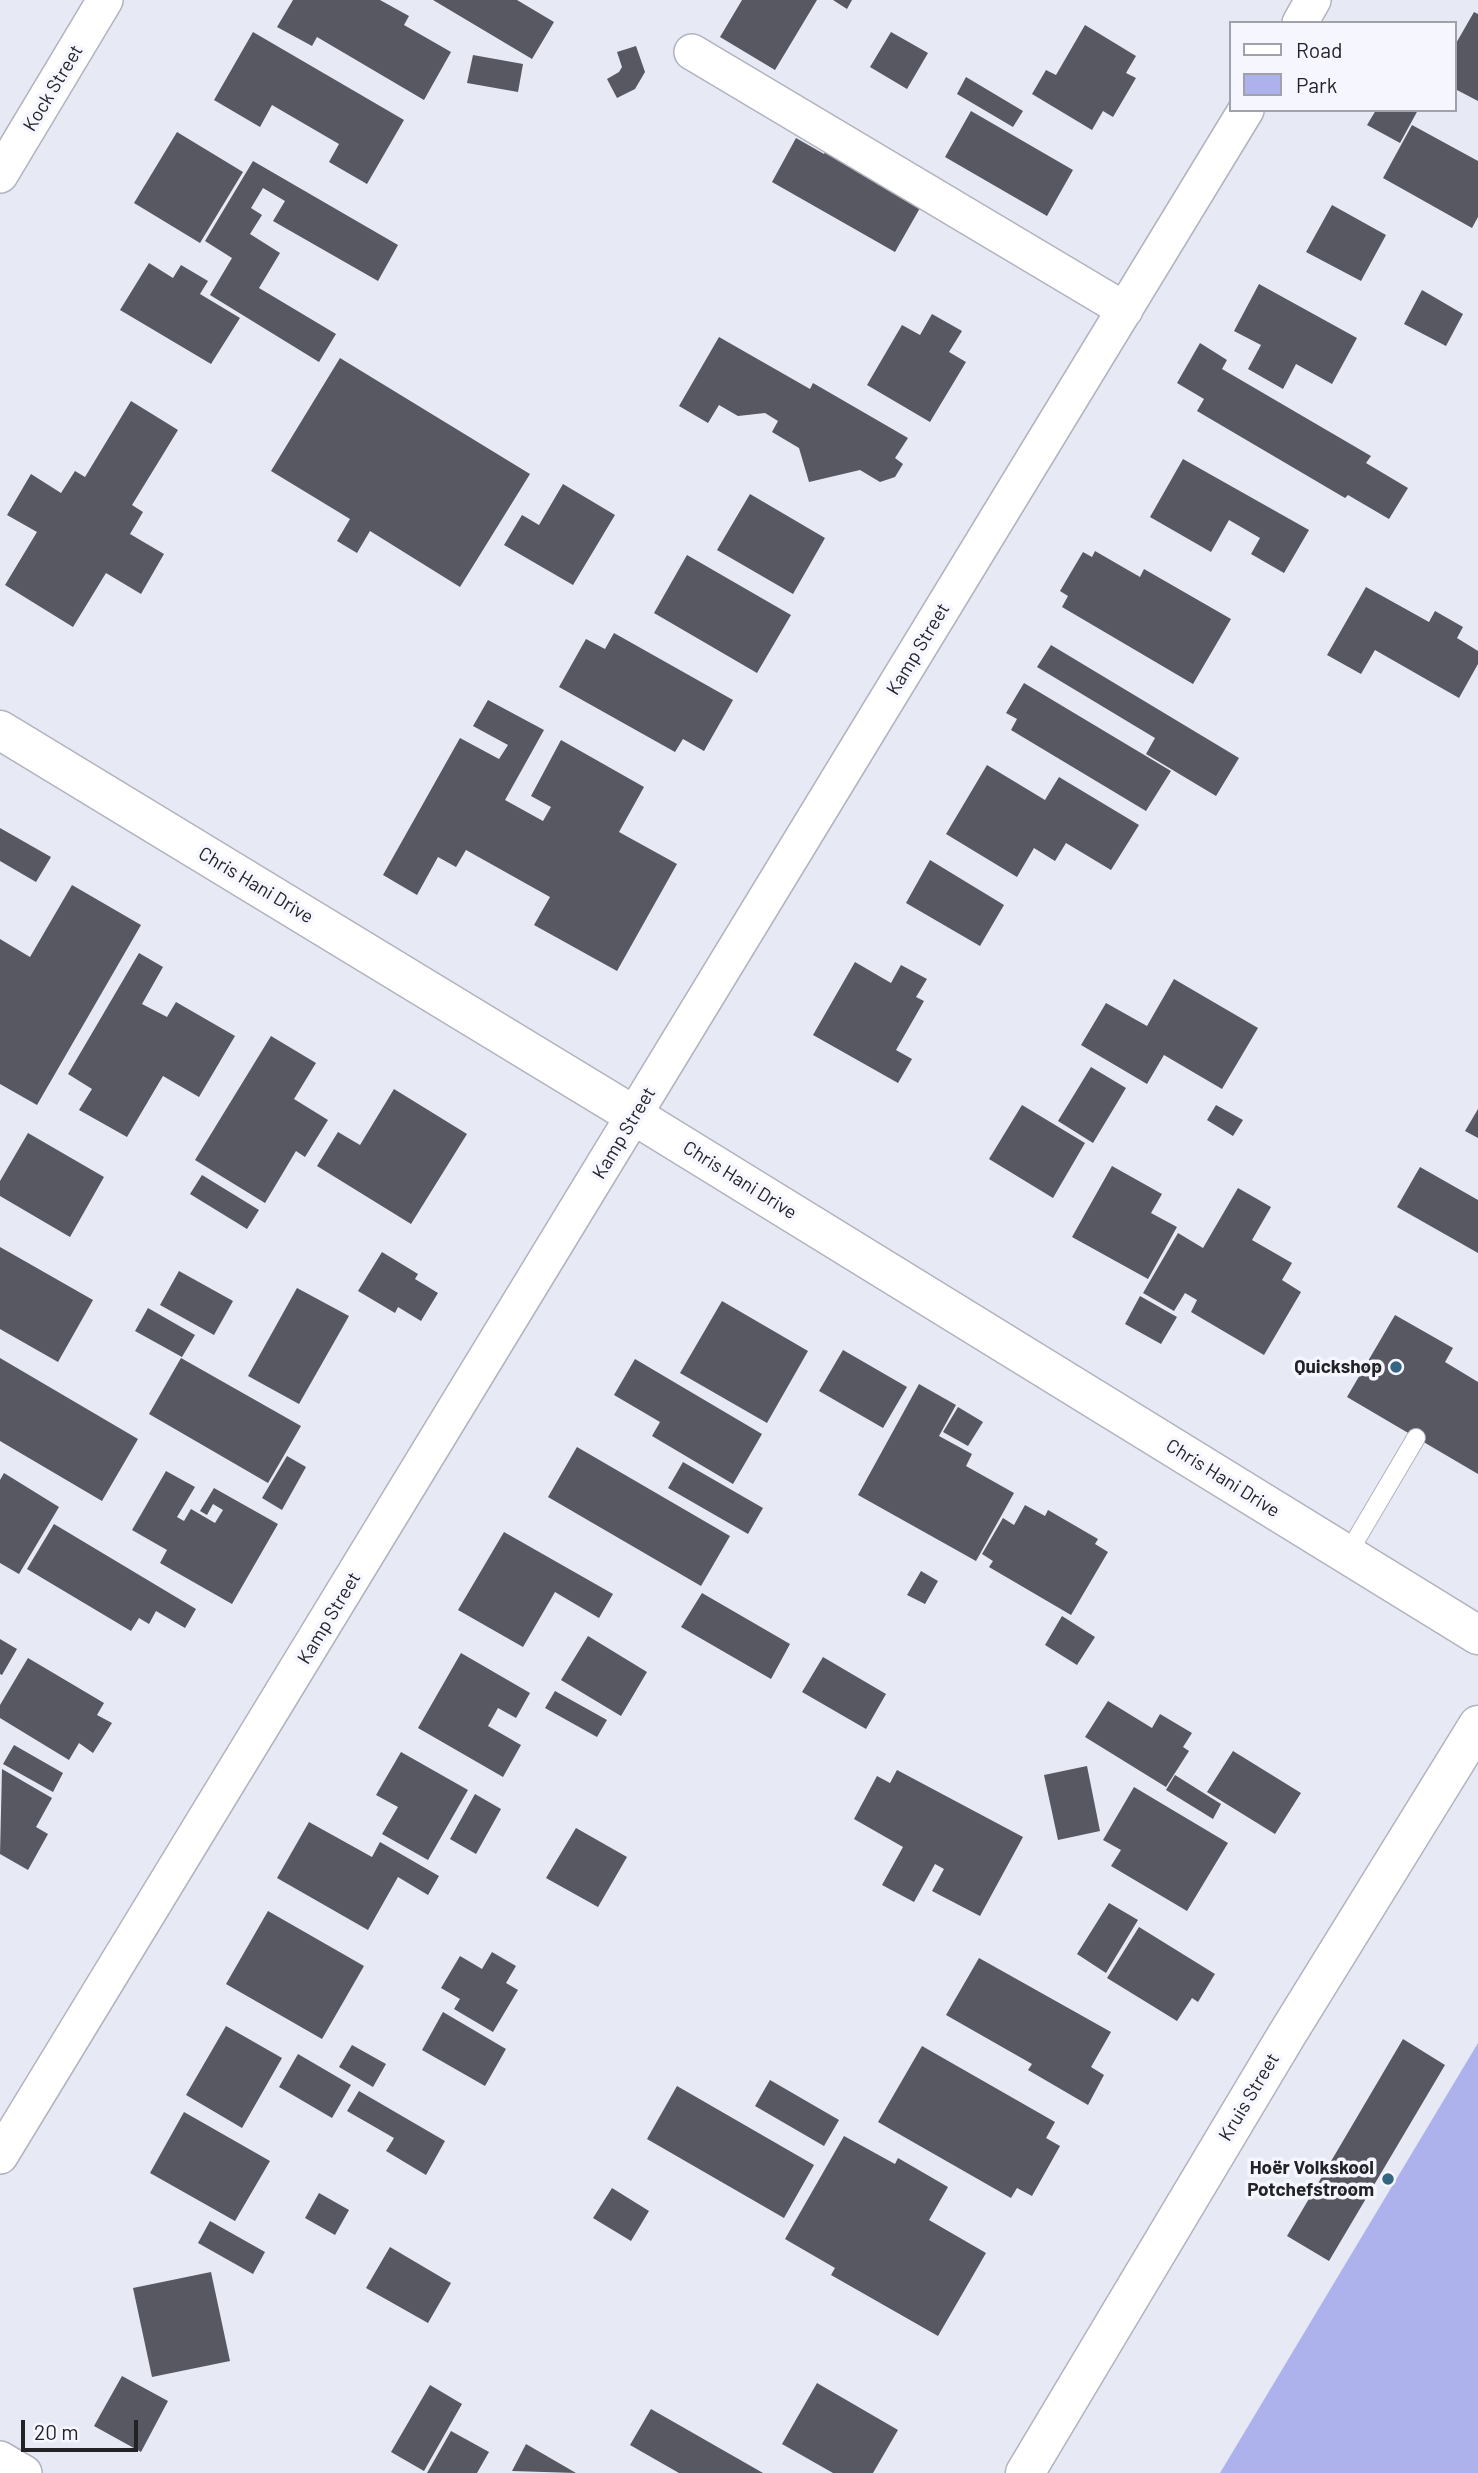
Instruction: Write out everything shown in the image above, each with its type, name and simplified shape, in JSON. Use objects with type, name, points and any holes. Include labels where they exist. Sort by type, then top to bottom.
[{"type":"street","name":"Kock Street","points":[[0,175],[105,0]]},
{"type":"street","points":[[1301,21],[1313,0]]},
{"type":"street","points":[[692,52],[1125,310]]},
{"type":"street","name":"Kamp Street","points":[[0,2156],[1245,112]]},
{"type":"street","name":"Chris Hani Drive","points":[[0,730],[635,1116],[1478,1635]]},
{"type":"street","name":"Kruis Street","points":[[1024,2473],[1286,2036],[1478,1725]]},
{"type":"street","points":[[0,2459],[24,2473]]},
{"type":"lane","points":[[1347,1555],[1416,1438]]},
{"type":"green space","points":[[1478,2043],[1478,2473],[1220,2473]]},
{"type":"building","points":[[293,0],[380,0],[409,16],[404,25],[451,52],[424,100],[317,37],[312,46],[277,27]]},
{"type":"building","points":[[433,0],[517,0],[554,22],[532,59]]},
{"type":"building","points":[[742,0],[817,0],[775,70],[720,37]]},
{"type":"building","points":[[833,0],[852,0],[847,9]]},
{"type":"building","points":[[1474,12],[1478,14],[1478,101],[1457,90],[1457,42]]},
{"type":"building","points":[[1085,25],[1136,56],[1126,73],[1136,78],[1113,117],[1103,111],[1092,130],[1032,94],[1046,70],[1056,75]]},
{"type":"building","points":[[253,32],[404,120],[367,184],[329,162],[339,144],[272,105],[260,127],[214,100]]},
{"type":"building","points":[[891,32],[928,53],[907,89],[870,67]]},
{"type":"building","points":[[636,46],[645,72],[635,89],[617,98],[607,79],[622,67],[617,52]]},
{"type":"building","points":[[473,55],[523,64],[518,92],[467,83]]},
{"type":"building","points":[[966,77],[1023,111],[1013,127],[957,94]]},
{"type":"building","points":[[971,111],[1073,170],[1047,216],[945,157]]},
{"type":"building","points":[[1375,112],[1417,112],[1400,143],[1367,125]]},
{"type":"building","points":[[1412,125],[1478,161],[1478,217],[1472,228],[1383,178]]},
{"type":"building","points":[[177,132],[243,172],[200,243],[134,203]]},
{"type":"building","points":[[796,138],[824,154],[831,141],[884,171],[877,184],[920,208],[895,252],[772,182]]},
{"type":"building","points":[[253,161],[398,245],[378,281],[273,221],[285,201],[263,188],[251,208],[262,215],[250,234],[280,253],[259,288],[336,334],[319,362],[210,295],[232,258],[205,241]]},
{"type":"building","points":[[1332,205],[1386,235],[1361,281],[1306,252]]},
{"type":"building","points":[[149,263],[173,278],[181,265],[208,281],[200,294],[240,318],[211,364],[120,310]]},
{"type":"building","points":[[1259,284],[1357,338],[1332,384],[1296,364],[1283,389],[1248,369],[1261,345],[1234,331]]},
{"type":"building","points":[[1422,290],[1463,314],[1446,346],[1404,324]]},
{"type":"building","points":[[932,314],[962,331],[949,352],[966,362],[930,422],[867,385],[902,325],[920,335]]},
{"type":"building","points":[[719,337],[810,389],[813,383],[908,438],[895,458],[903,464],[895,477],[880,482],[860,470],[809,482],[799,448],[772,432],[778,421],[765,413],[738,416],[719,405],[708,423],[679,406]]},
{"type":"building","points":[[1200,343],[1227,360],[1222,369],[1371,456],[1366,463],[1408,488],[1389,519],[1348,495],[1345,498],[1197,411],[1204,399],[1177,383]]},
{"type":"building","points":[[340,358],[530,474],[460,587],[370,531],[357,553],[337,541],[350,519],[271,471]]},
{"type":"building","points":[[131,401],[178,430],[132,505],[143,512],[130,534],[164,554],[141,594],[106,573],[73,627],[5,585],[37,532],[7,515],[31,474],[61,493],[75,471],[85,477]]},
{"type":"building","points":[[1183,459],[1309,530],[1284,573],[1251,554],[1260,538],[1229,520],[1211,552],[1150,517]]},
{"type":"building","points":[[563,484],[615,515],[573,585],[504,545],[522,515],[539,525]]},
{"type":"building","points":[[750,494],[825,538],[793,594],[717,550]]},
{"type":"building","points":[[1095,551],[1140,577],[1144,569],[1231,619],[1193,684],[1062,607],[1068,596],[1060,591],[1083,552],[1092,557]]},
{"type":"building","points":[[687,555],[791,615],[757,673],[654,613]]},
{"type":"building","points":[[1366,587],[1429,622],[1435,611],[1463,627],[1457,638],[1478,651],[1478,664],[1459,698],[1375,650],[1361,674],[1327,655]]},
{"type":"building","points":[[614,633],[733,700],[704,751],[683,739],[675,752],[559,687],[586,639],[605,649]]},
{"type":"building","points":[[1051,645],[1239,758],[1216,796],[1146,754],[1155,738],[1037,667]]},
{"type":"building","points":[[1024,683],[1171,771],[1146,811],[1011,730],[1017,719],[1006,713]]},
{"type":"building","points":[[488,700],[544,730],[505,800],[543,821],[551,807],[531,796],[561,740],[644,787],[619,832],[677,864],[617,971],[534,925],[550,897],[466,850],[456,867],[438,857],[417,895],[383,875],[460,738],[499,759],[508,745],[473,726]]},
{"type":"building","points":[[987,765],[1045,800],[1059,777],[1139,825],[1111,870],[1066,843],[1055,861],[1034,848],[1017,877],[946,834]]},
{"type":"building","points":[[0,828],[51,857],[36,882],[0,861]]},
{"type":"building","points":[[930,860],[1004,905],[980,946],[906,903]]},
{"type":"building","points":[[72,885],[141,925],[37,1105],[0,1084],[0,939],[30,957]]},
{"type":"building","points":[[139,953],[163,967],[142,1004],[167,1017],[176,1002],[235,1036],[199,1097],[163,1076],[127,1137],[79,1110],[92,1089],[68,1074]]},
{"type":"building","points":[[855,962],[891,983],[901,965],[927,979],[916,997],[924,1001],[896,1050],[912,1059],[898,1083],[813,1035]]},
{"type":"building","points":[[1174,979],[1258,1028],[1222,1089],[1164,1055],[1147,1084],[1081,1045],[1106,1003],[1147,1026]]},
{"type":"building","points":[[271,1036],[316,1063],[294,1099],[328,1120],[305,1157],[296,1151],[265,1203],[195,1160]]},
{"type":"building","points":[[1091,1067],[1126,1088],[1093,1143],[1058,1121]]},
{"type":"building","points":[[394,1089],[467,1134],[411,1224],[317,1166],[338,1132],[360,1145]]},
{"type":"building","points":[[1022,1105],[1085,1143],[1053,1198],[989,1159]]},
{"type":"building","points":[[1216,1105],[1243,1120],[1233,1136],[1207,1120]]},
{"type":"building","points":[[1478,1109],[1478,1138],[1465,1131]]},
{"type":"building","points":[[28,1133],[104,1177],[70,1237],[0,1196],[0,1181]]},
{"type":"building","points":[[1112,1166],[1162,1194],[1151,1213],[1177,1227],[1148,1279],[1072,1237]]},
{"type":"building","points":[[1420,1167],[1478,1200],[1478,1253],[1397,1207]]},
{"type":"building","points":[[202,1175],[259,1210],[247,1229],[190,1194]]},
{"type":"building","points":[[1238,1188],[1271,1207],[1252,1240],[1292,1263],[1282,1280],[1301,1292],[1264,1355],[1191,1312],[1197,1300],[1185,1293],[1174,1311],[1143,1293],[1178,1233],[1203,1248]]},
{"type":"building","points":[[0,1247],[93,1300],[58,1362],[0,1329]]},
{"type":"building","points":[[382,1252],[418,1274],[415,1279],[438,1293],[421,1321],[398,1307],[395,1313],[358,1291]]},
{"type":"building","points":[[179,1271],[233,1301],[214,1335],[160,1305]]},
{"type":"building","points":[[297,1288],[349,1316],[299,1404],[248,1376]]},
{"type":"building","points":[[1140,1296],[1177,1317],[1161,1344],[1125,1324]]},
{"type":"building","points":[[722,1301],[808,1351],[767,1423],[680,1373]]},
{"type":"building","points":[[148,1308],[195,1335],[182,1357],[135,1331]]},
{"type":"building","points":[[1395,1315],[1453,1348],[1445,1362],[1478,1382],[1478,1474],[1347,1397]]},
{"type":"building","points":[[843,1350],[907,1387],[883,1428],[819,1391]]},
{"type":"building","points":[[0,1358],[138,1439],[102,1501],[0,1441]]},
{"type":"building","points":[[181,1358],[301,1426],[268,1483],[149,1414]]},
{"type":"building","points":[[635,1359],[762,1434],[733,1484],[652,1436],[660,1422],[614,1395]]},
{"type":"building","points":[[919,1384],[956,1405],[939,1436],[972,1454],[966,1466],[1014,1493],[976,1561],[858,1495]]},
{"type":"building","points":[[958,1407],[983,1422],[968,1446],[943,1432]]},
{"type":"building","points":[[577,1447],[730,1536],[701,1586],[548,1497]]},
{"type":"building","points":[[287,1456],[306,1467],[282,1510],[262,1498]]},
{"type":"building","points":[[683,1462],[763,1508],[748,1534],[668,1488]]},
{"type":"building","points":[[166,1471],[195,1487],[177,1517],[184,1521],[191,1509],[215,1523],[223,1510],[213,1504],[207,1515],[200,1511],[214,1488],[278,1524],[232,1604],[160,1563],[167,1550],[132,1530]]},
{"type":"building","points":[[4,1473],[59,1507],[19,1574],[0,1563],[0,1480]]},
{"type":"building","points":[[1025,1505],[1045,1516],[1048,1510],[1098,1539],[1095,1544],[1108,1552],[1071,1615],[989,1567],[993,1561],[982,1554],[1003,1518],[1014,1525]]},
{"type":"building","points":[[54,1524],[196,1609],[185,1628],[156,1611],[149,1624],[139,1618],[131,1631],[27,1569]]},
{"type":"building","points":[[504,1532],[613,1594],[599,1618],[555,1592],[523,1647],[458,1610]]},
{"type":"building","points":[[921,1571],[938,1581],[925,1604],[907,1595]]},
{"type":"building","points":[[702,1593],[790,1644],[771,1679],[681,1627]]},
{"type":"building","points":[[1062,1616],[1095,1637],[1077,1665],[1045,1645]]},
{"type":"building","points":[[588,1636],[647,1672],[621,1716],[561,1680]]},
{"type":"building","points":[[0,1639],[17,1649],[2,1675],[0,1674]]},
{"type":"building","points":[[461,1653],[530,1693],[516,1718],[498,1708],[488,1726],[521,1745],[503,1777],[418,1728]]},
{"type":"building","points":[[823,1657],[886,1694],[866,1729],[802,1692]]},
{"type":"building","points":[[28,1658],[104,1703],[97,1715],[112,1723],[93,1753],[79,1743],[69,1760],[0,1718],[0,1705]]},
{"type":"building","points":[[555,1691],[607,1720],[597,1737],[545,1708]]},
{"type":"building","points":[[1108,1701],[1152,1728],[1160,1714],[1192,1733],[1183,1747],[1189,1751],[1166,1787],[1085,1737]]},
{"type":"building","points":[[14,1745],[63,1773],[53,1792],[3,1764]]},
{"type":"building","points":[[1233,1751],[1301,1793],[1275,1834],[1207,1792]]},
{"type":"building","points":[[401,1752],[468,1790],[428,1860],[382,1834],[398,1807],[376,1795]]},
{"type":"building","points":[[1087,1766],[1100,1831],[1058,1840],[1044,1775]]},
{"type":"building","points":[[2,1769],[52,1798],[36,1827],[48,1834],[28,1870],[0,1854]]},
{"type":"building","points":[[897,1770],[1023,1837],[980,1916],[932,1891],[944,1869],[935,1864],[914,1902],[882,1885],[903,1847],[854,1819],[877,1776],[890,1783]]},
{"type":"building","points":[[1175,1775],[1221,1804],[1213,1819],[1166,1790]]},
{"type":"building","points":[[1134,1787],[1228,1843],[1187,1911],[1111,1866],[1121,1850],[1103,1840]]},
{"type":"building","points":[[475,1794],[501,1809],[476,1854],[450,1839]]},
{"type":"building","points":[[309,1822],[372,1857],[380,1842],[439,1876],[428,1895],[398,1877],[368,1930],[277,1878]]},
{"type":"building","points":[[576,1828],[627,1857],[598,1907],[546,1878]]},
{"type":"building","points":[[1109,1903],[1138,1920],[1106,1973],[1077,1954]]},
{"type":"building","points":[[268,1911],[364,1966],[322,2039],[226,1984]]},
{"type":"building","points":[[1139,1927],[1215,1974],[1198,2002],[1192,1998],[1177,2021],[1107,1978]]},
{"type":"building","points":[[492,1952],[516,1966],[506,1983],[518,1990],[493,2032],[454,2009],[460,1999],[441,1988],[460,1956],[482,1969]]},
{"type":"building","points":[[979,1958],[1111,2032],[1091,2067],[1104,2075],[1088,2105],[1028,2070],[1032,2064],[946,2015]]},
{"type":"building","points":[[443,2012],[506,2049],[485,2086],[422,2050]]},
{"type":"building","points":[[226,2026],[282,2058],[242,2128],[186,2095]]},
{"type":"building","points":[[1403,2039],[1445,2065],[1329,2261],[1287,2236]]},
{"type":"building","points":[[352,2045],[386,2064],[373,2087],[339,2067]]},
{"type":"building","points":[[922,2046],[1055,2122],[1046,2138],[1060,2146],[1032,2196],[1017,2188],[1011,2198],[878,2122]]},
{"type":"building","points":[[298,2054],[351,2085],[332,2118],[279,2087]]},
{"type":"building","points":[[770,2080],[839,2120],[824,2146],[755,2106]]},
{"type":"building","points":[[677,2086],[814,2165],[784,2218],[647,2139]]},
{"type":"building","points":[[359,2091],[445,2141],[426,2175],[386,2151],[394,2138],[347,2111]]},
{"type":"building","points":[[184,2112],[270,2161],[235,2221],[150,2173]]},
{"type":"building","points":[[844,2136],[895,2164],[898,2158],[948,2187],[929,2220],[986,2253],[938,2336],[831,2275],[835,2268],[785,2239]]},
{"type":"building","points":[[612,2188],[649,2211],[631,2241],[593,2218]]},
{"type":"building","points":[[319,2193],[349,2210],[335,2235],[305,2218]]},
{"type":"building","points":[[210,2221],[265,2252],[253,2274],[198,2243]]},
{"type":"building","points":[[390,2247],[451,2283],[428,2323],[366,2288]]},
{"type":"building","points":[[211,2272],[230,2361],[152,2377],[133,2288]]},
{"type":"building","points":[[122,2376],[168,2401],[141,2452],[94,2426]]},
{"type":"building","points":[[817,2383],[898,2430],[873,2473],[833,2473],[782,2444]]},
{"type":"building","points":[[430,2385],[462,2404],[424,2471],[391,2452]]},
{"type":"building","points":[[651,2409],[763,2473],[679,2473],[630,2445]]},
{"type":"building","points":[[451,2431],[489,2452],[477,2473],[427,2473]]},
{"type":"building","points":[[526,2444],[576,2473],[512,2471]]},
{"type":"place","name":"Quickshop","points":[[1396,1367]]},
{"type":"place","name":"Hoër Volkskool Potchefstroom","points":[[1388,2179]]}]
